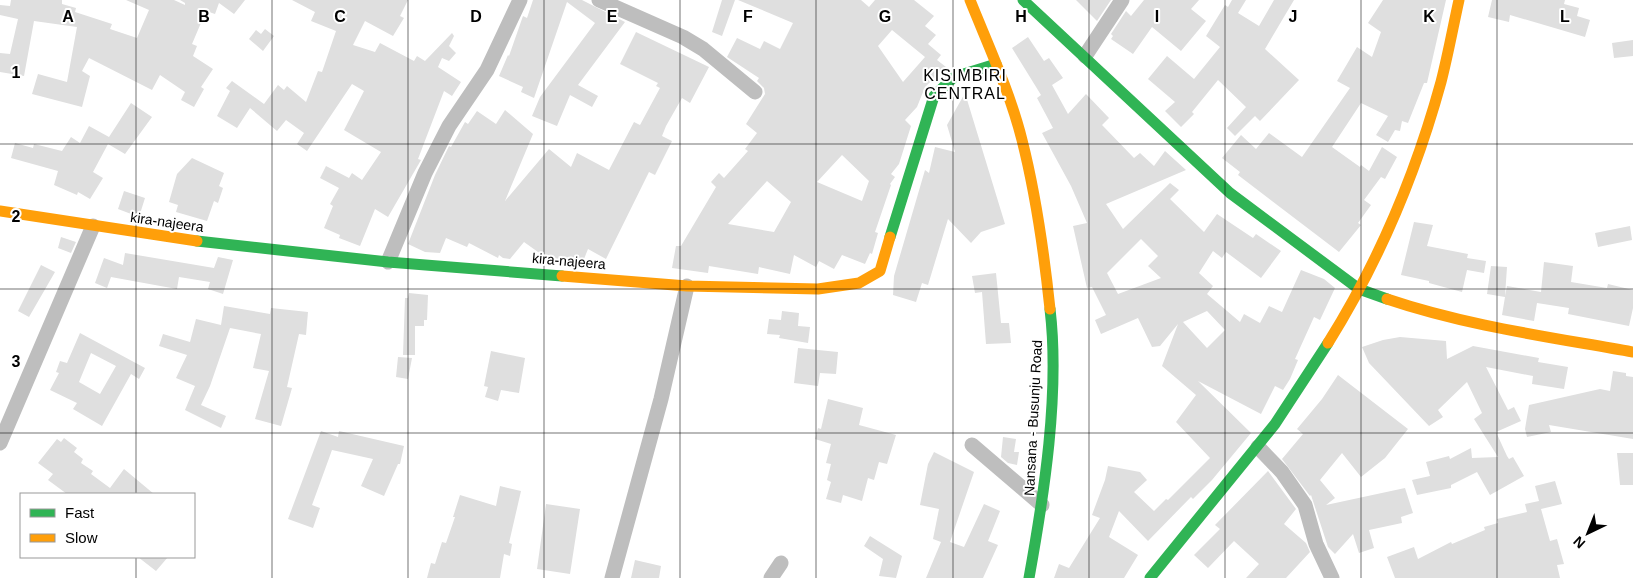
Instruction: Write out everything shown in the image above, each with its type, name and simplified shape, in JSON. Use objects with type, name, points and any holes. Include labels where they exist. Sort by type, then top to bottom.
[{"type":"street","points":[[388,262],[425,173],[449,126],[487,70],[520,0]]},
{"type":"street","points":[[599,0],[696,45],[755,92]]},
{"type":"street","name":"Nansana - Busunju Road","points":[[970,0],[996,64],[1022,139],[1044,251],[1053,333],[1050,412],[1042,505],[1029,578]]},
{"type":"street","points":[[1023,0],[1085,56],[1230,194],[1359,289],[1420,310],[1475,324],[1633,352]]},
{"type":"street","points":[[1085,56],[1122,0]]},
{"type":"street","points":[[1150,578],[1258,447],[1312,370],[1359,289],[1405,191],[1438,92],[1459,0]]},
{"type":"street","name":"kira-najeera","points":[[0,211],[217,244],[388,262],[687,286],[818,289],[859,283],[880,271],[934,96],[954,77],[996,64]]},
{"type":"street","points":[[0,443],[93,226]]},
{"type":"street","points":[[612,578],[661,399],[687,286]]},
{"type":"street","points":[[972,445],[1042,505]]},
{"type":"street","points":[[1258,447],[1282,472],[1305,505],[1316,544],[1332,578]]},
{"type":"street","points":[[771,578],[781,563]]},
{"type":"building","points":[[11,0],[62,0],[62,4],[76,8],[75,12],[112,24],[110,29],[137,38],[149,10],[126,0],[174,0],[185,5],[180,0],[245,0],[234,14],[219,3],[215,14],[206,11],[192,44],[197,46],[193,56],[213,69],[201,87],[204,89],[194,107],[181,100],[185,92],[160,75],[152,90],[89,58],[82,71],[90,76],[82,107],[32,94],[38,74],[67,82],[77,27],[34,21],[24,76],[0,72],[0,53],[10,54],[18,19],[0,15],[0,5],[10,6]]},
{"type":"building","points":[[292,0],[408,0],[400,16],[404,18],[393,36],[365,21],[353,45],[375,52],[380,43],[414,61],[417,56],[425,61],[452,33],[454,36],[449,46],[456,53],[449,61],[442,58],[438,67],[461,82],[452,96],[444,91],[418,159],[421,160],[388,217],[375,209],[360,246],[339,238],[340,235],[324,228],[333,206],[330,204],[339,188],[320,178],[326,166],[349,178],[352,173],[362,180],[381,152],[344,130],[364,91],[352,84],[307,151],[297,144],[304,133],[286,120],[277,131],[250,108],[237,128],[217,116],[230,91],[226,88],[232,81],[264,104],[278,85],[284,90],[287,86],[306,102],[318,71],[322,72],[336,31],[311,21],[315,12]]},
{"type":"building","points":[[533,0],[582,0],[625,22],[578,85],[598,96],[592,107],[570,95],[557,126],[532,116],[540,97],[595,23],[567,2],[534,98],[521,92],[523,87],[499,76],[509,56],[523,16],[527,18]]},
{"type":"building","points":[[722,0],[735,0],[722,36],[712,32]]},
{"type":"building","points":[[738,0],[861,0],[869,7],[875,0],[914,0],[934,16],[925,26],[936,35],[928,44],[941,55],[937,60],[946,67],[925,87],[917,107],[905,120],[911,126],[899,164],[891,174],[895,177],[890,184],[875,232],[878,233],[872,254],[870,253],[865,264],[842,255],[834,269],[819,261],[816,267],[794,255],[790,274],[759,267],[758,274],[709,266],[708,273],[672,268],[676,246],[681,246],[716,187],[711,182],[719,173],[724,178],[748,151],[745,149],[757,133],[746,124],[765,94],[764,88],[757,81],[759,78],[727,57],[737,38],[760,49],[764,41],[780,49],[793,23]],"holes":[[[892,30],[925,57],[903,82],[878,46]],[[842,155],[869,181],[862,201],[817,182]],[[767,181],[791,202],[774,232],[728,224]]]},
{"type":"building","points":[[1076,0],[1111,0],[1097,21]]},
{"type":"building","points":[[1144,0],[1199,0],[1191,9],[1206,21],[1181,51],[1152,27],[1133,54],[1111,39],[1113,36],[1111,34],[1126,11],[1131,16]]},
{"type":"building","points":[[1232,0],[1246,0],[1238,13],[1259,26],[1274,0],[1294,0],[1265,49],[1299,80],[1260,121],[1255,116],[1235,136],[1227,128],[1246,107],[1218,80],[1192,112],[1194,114],[1181,127],[1165,111],[1175,102],[1148,79],[1167,56],[1194,79],[1220,47],[1206,36],[1225,5],[1228,7]]},
{"type":"building","points":[[1383,0],[1446,0],[1427,83],[1424,83],[1408,123],[1402,121],[1400,131],[1395,130],[1388,142],[1376,135],[1388,116],[1361,103],[1332,147],[1360,167],[1361,165],[1369,171],[1382,147],[1397,157],[1385,179],[1381,177],[1364,200],[1371,205],[1358,223],[1361,225],[1339,252],[1238,175],[1240,172],[1222,158],[1241,135],[1256,149],[1269,133],[1302,157],[1350,88],[1337,81],[1357,47],[1372,57],[1381,32],[1368,23]]},
{"type":"building","points":[[1492,0],[1565,0],[1564,4],[1579,8],[1577,16],[1590,20],[1585,37],[1510,15],[1509,22],[1488,17]]},
{"type":"building","points":[[265,29],[274,36],[263,51],[249,39],[256,30],[261,34]]},
{"type":"building","points":[[636,32],[709,67],[690,103],[682,98],[666,126],[662,136],[672,141],[655,175],[649,172],[606,259],[588,249],[582,264],[571,260],[568,263],[538,252],[524,242],[510,259],[499,255],[498,258],[469,243],[467,247],[446,238],[440,253],[425,252],[408,244],[435,175],[449,146],[451,147],[465,122],[468,124],[477,111],[496,124],[505,110],[533,134],[505,201],[549,149],[571,167],[577,153],[609,170],[634,122],[640,125],[660,88],[656,86],[658,83],[620,64]]},
{"type":"building","points":[[1028,37],[1044,61],[1049,58],[1063,78],[1052,85],[1068,114],[1086,94],[1109,118],[1102,125],[1134,158],[1140,153],[1154,166],[1165,151],[1186,170],[1106,204],[1123,229],[1170,183],[1179,190],[1170,199],[1204,232],[1217,214],[1253,238],[1256,234],[1281,251],[1261,278],[1226,252],[1222,258],[1213,251],[1199,273],[1213,286],[1207,294],[1240,322],[1244,314],[1260,323],[1269,306],[1282,312],[1301,270],[1324,279],[1335,288],[1320,320],[1314,317],[1295,359],[1298,360],[1290,379],[1283,390],[1275,386],[1261,414],[1198,381],[1251,433],[1212,480],[1193,499],[1191,497],[1148,541],[1119,511],[1109,537],[1138,555],[1124,578],[1054,578],[1059,564],[1069,568],[1100,518],[1092,515],[1108,466],[1140,472],[1147,480],[1134,492],[1154,511],[1166,499],[1168,500],[1210,458],[1176,422],[1196,395],[1162,366],[1178,324],[1160,346],[1152,347],[1138,318],[1101,334],[1095,320],[1106,315],[1092,287],[1087,288],[1073,226],[1087,223],[1071,186],[1042,133],[1053,128],[1037,98],[1041,95],[1012,48]],"holes":[[[1141,239],[1158,256],[1148,266],[1161,278],[1118,294],[1107,273]],[[1207,311],[1225,330],[1207,348],[1183,322]]]},
{"type":"building","points":[[1633,40],[1633,56],[1614,58],[1612,43]]},
{"type":"building","points":[[965,93],[1005,224],[981,232],[971,243],[948,219],[928,285],[922,283],[916,302],[893,295],[894,276],[925,170],[929,173],[935,147],[955,152],[947,125]]},
{"type":"building","points":[[131,103],[152,117],[125,154],[108,144],[93,172],[103,178],[90,199],[78,192],[77,195],[54,185],[58,171],[11,158],[15,143],[33,148],[34,144],[62,151],[71,137],[80,143],[89,126],[109,137]]},
{"type":"building","points":[[192,158],[224,173],[219,186],[223,188],[218,203],[214,201],[207,221],[176,212],[178,205],[169,202],[177,174]]},
{"type":"building","points":[[124,191],[145,198],[139,217],[118,209]]},
{"type":"building","points":[[1414,222],[1433,225],[1427,246],[1468,254],[1467,258],[1486,261],[1484,273],[1467,270],[1462,292],[1429,283],[1429,281],[1401,275]]},
{"type":"building","points":[[1630,226],[1632,240],[1598,247],[1595,233]]},
{"type":"building","points":[[61,237],[76,242],[71,253],[58,248]]},
{"type":"building","points":[[125,253],[214,268],[218,257],[233,260],[223,294],[208,289],[210,282],[179,277],[177,289],[111,277],[107,288],[95,283],[104,258],[123,265]]},
{"type":"building","points":[[1544,262],[1573,266],[1571,282],[1607,288],[1608,284],[1633,290],[1633,308],[1629,326],[1568,314],[1569,308],[1537,303],[1534,321],[1502,315],[1505,297],[1487,294],[1491,266],[1507,267],[1505,296],[1507,286],[1541,292]]},
{"type":"building","points":[[41,265],[55,272],[29,317],[18,311]]},
{"type":"building","points":[[996,273],[1001,323],[1009,323],[1011,343],[986,344],[982,292],[975,293],[972,276]]},
{"type":"building","points":[[409,293],[428,295],[427,320],[424,320],[424,326],[415,326],[415,355],[403,355],[405,298],[408,298]]},
{"type":"building","points":[[224,306],[270,314],[271,308],[308,312],[306,335],[299,334],[287,387],[292,388],[281,426],[255,419],[269,371],[253,368],[261,334],[230,328],[210,386],[201,405],[226,416],[221,428],[185,410],[195,386],[176,378],[187,355],[159,346],[163,334],[190,342],[196,319],[221,325]]},
{"type":"building","points":[[782,311],[799,313],[798,326],[810,327],[808,343],[779,338],[780,335],[767,334],[769,319],[781,320]]},
{"type":"building","points":[[80,333],[145,368],[139,379],[131,374],[102,426],[73,409],[77,403],[50,390],[59,373],[56,372],[60,361],[67,363]],"holes":[[[91,353],[116,366],[100,394],[79,382]]]},
{"type":"building","points":[[1400,337],[1446,341],[1447,359],[1473,346],[1539,358],[1538,362],[1568,367],[1564,389],[1532,384],[1533,376],[1486,367],[1508,410],[1514,407],[1521,421],[1496,432],[1507,456],[1509,459],[1513,457],[1524,476],[1490,495],[1477,472],[1451,485],[1451,488],[1417,495],[1412,480],[1430,476],[1426,462],[1449,456],[1450,459],[1471,448],[1472,458],[1498,457],[1474,419],[1482,413],[1467,382],[1438,410],[1443,417],[1429,426],[1369,363],[1362,347]]},
{"type":"building","points":[[798,348],[838,352],[836,374],[820,373],[818,386],[794,383]]},
{"type":"building","points":[[491,351],[525,358],[519,393],[501,390],[498,401],[485,397],[488,387],[484,386]]},
{"type":"building","points":[[398,357],[412,358],[408,379],[396,377]]},
{"type":"building","points":[[1613,371],[1626,373],[1626,376],[1633,377],[1633,439],[1549,425],[1551,432],[1527,437],[1525,429],[1529,405],[1600,389],[1610,391]]},
{"type":"building","points":[[1338,375],[1408,429],[1385,458],[1361,477],[1342,453],[1320,480],[1335,498],[1326,505],[1405,488],[1413,513],[1401,517],[1402,523],[1369,530],[1374,548],[1359,553],[1353,534],[1335,554],[1328,547],[1311,495],[1282,459],[1303,434],[1297,429],[1322,399]]},
{"type":"building","points":[[828,399],[863,408],[859,425],[896,435],[887,464],[879,462],[874,480],[868,478],[862,501],[843,495],[841,503],[826,499],[831,482],[827,480],[831,464],[826,463],[831,444],[815,439],[818,428],[821,429]]},
{"type":"building","points":[[321,431],[338,437],[339,431],[404,446],[400,464],[398,464],[384,496],[361,486],[373,459],[332,450],[312,505],[320,508],[313,528],[288,519]]},
{"type":"building","points":[[1003,437],[1016,439],[1014,452],[1019,452],[1017,465],[1008,463],[1001,457]]},
{"type":"building","points":[[64,438],[77,448],[74,452],[83,459],[81,463],[93,471],[91,474],[110,488],[124,469],[153,493],[66,493],[48,480],[53,474],[38,463],[57,439],[61,442]]},
{"type":"building","points":[[934,452],[974,472],[950,542],[964,547],[984,504],[1000,511],[988,541],[998,545],[983,578],[926,578],[941,542],[933,539],[939,509],[920,505],[928,464]]},
{"type":"building","points":[[1617,453],[1633,453],[1633,485],[1620,485]]},
{"type":"building","points":[[1268,471],[1296,509],[1284,524],[1306,543],[1310,552],[1286,578],[1246,578],[1259,564],[1234,541],[1208,568],[1194,555],[1220,529],[1215,525]]},
{"type":"building","points":[[1555,481],[1562,504],[1541,509],[1550,541],[1557,539],[1564,564],[1557,565],[1560,578],[1395,578],[1387,557],[1414,547],[1418,559],[1451,542],[1452,544],[1485,530],[1484,527],[1498,523],[1497,519],[1527,512],[1525,504],[1539,501],[1535,486]]},
{"type":"building","points":[[500,486],[521,491],[509,543],[512,544],[510,556],[504,554],[500,578],[427,578],[431,563],[435,564],[442,542],[446,543],[460,495],[496,506]]},
{"type":"building","points":[[546,504],[580,509],[570,574],[537,569]]},
{"type":"building","points":[[870,536],[902,556],[896,578],[879,576],[883,559],[864,546]]},
{"type":"building","points":[[139,558],[167,558],[156,571]]},
{"type":"building","points":[[635,560],[661,566],[659,578],[631,578]]},
{"type":"traffic: fast","points":[[1023,0],[1230,193],[1359,289],[1387,299]]},
{"type":"traffic: fast","points":[[890,237],[934,96],[954,77],[996,64]]},
{"type":"traffic: fast","points":[[197,241],[388,262],[562,276]]},
{"type":"traffic: fast","points":[[1029,578],[1045,479],[1052,409],[1053,341],[1050,309]]},
{"type":"traffic: fast","points":[[1150,578],[1275,424],[1328,343]]},
{"type":"traffic: slow","points":[[970,0],[1005,86],[1022,140],[1039,224],[1050,309]]},
{"type":"traffic: slow","points":[[1328,343],[1346,313],[1379,249],[1394,217],[1420,150],[1441,82],[1459,0]]},
{"type":"traffic: slow","points":[[0,211],[197,241]]},
{"type":"traffic: slow","points":[[562,276],[687,286],[818,289],[859,283],[880,271],[890,237]]},
{"type":"traffic: slow","points":[[1387,299],[1478,324],[1633,352]]},
{"type":"district","name":"KISIMBIRI CENTRAL","points":[[965,84]]}]
